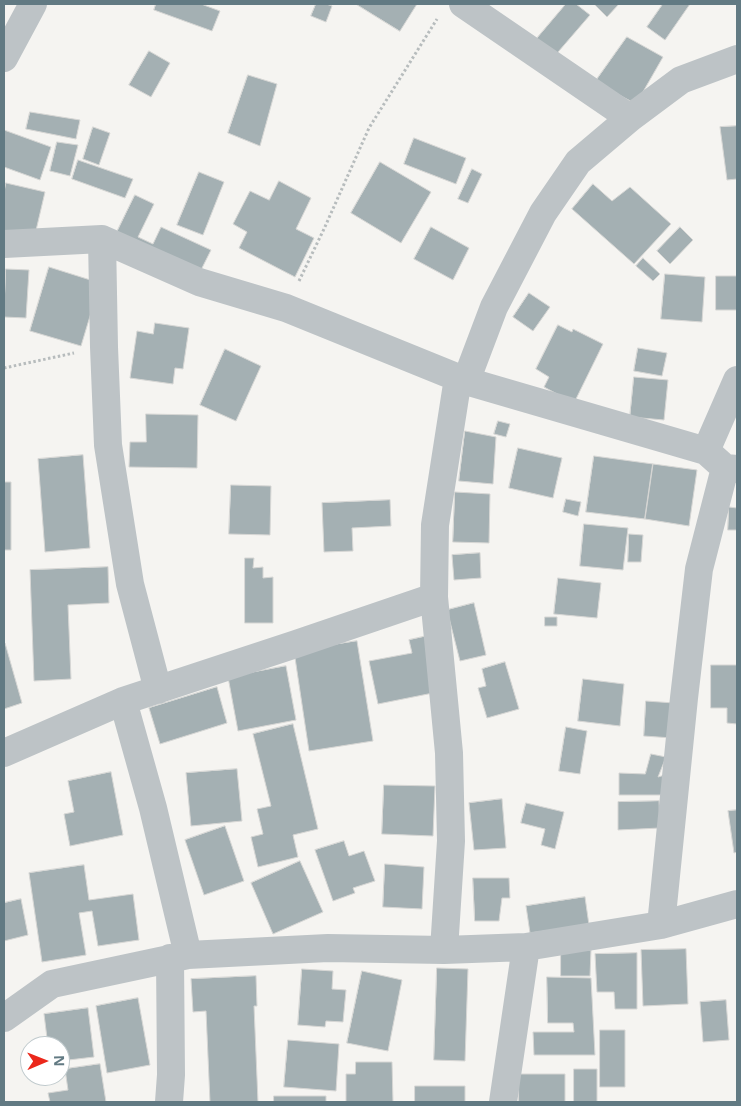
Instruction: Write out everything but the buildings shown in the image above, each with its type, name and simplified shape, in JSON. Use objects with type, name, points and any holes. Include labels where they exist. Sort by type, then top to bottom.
[{"type":"street","points":[[4,58],[33,4]]},
{"type":"street","points":[[452,8],[630,118]]},
{"type":"street","points":[[444,950],[452,841],[449,753],[434,597],[435,525],[462,380],[494,307],[543,213],[578,162],[630,118],[681,80],[737,59]]},
{"type":"street","points":[[102,239],[108,445],[130,584],[158,690]]},
{"type":"street","points":[[4,244],[102,239],[199,282],[286,308],[462,380],[723,463]]},
{"type":"street","points":[[661,925],[684,698],[700,569],[723,463],[737,380]]},
{"type":"street","points":[[4,753],[123,701],[434,597]]},
{"type":"street","points":[[123,701],[153,808],[179,957],[169,1102]]},
{"type":"street","points":[[4,1018],[52,984],[179,957],[328,948],[444,950],[526,947],[661,925],[737,904]]},
{"type":"street","points":[[503,1102],[526,947]]},
{"type":"path","points":[[286,308],[369,128],[452,8]]},
{"type":"path","points":[[4,368],[104,347]]}]
